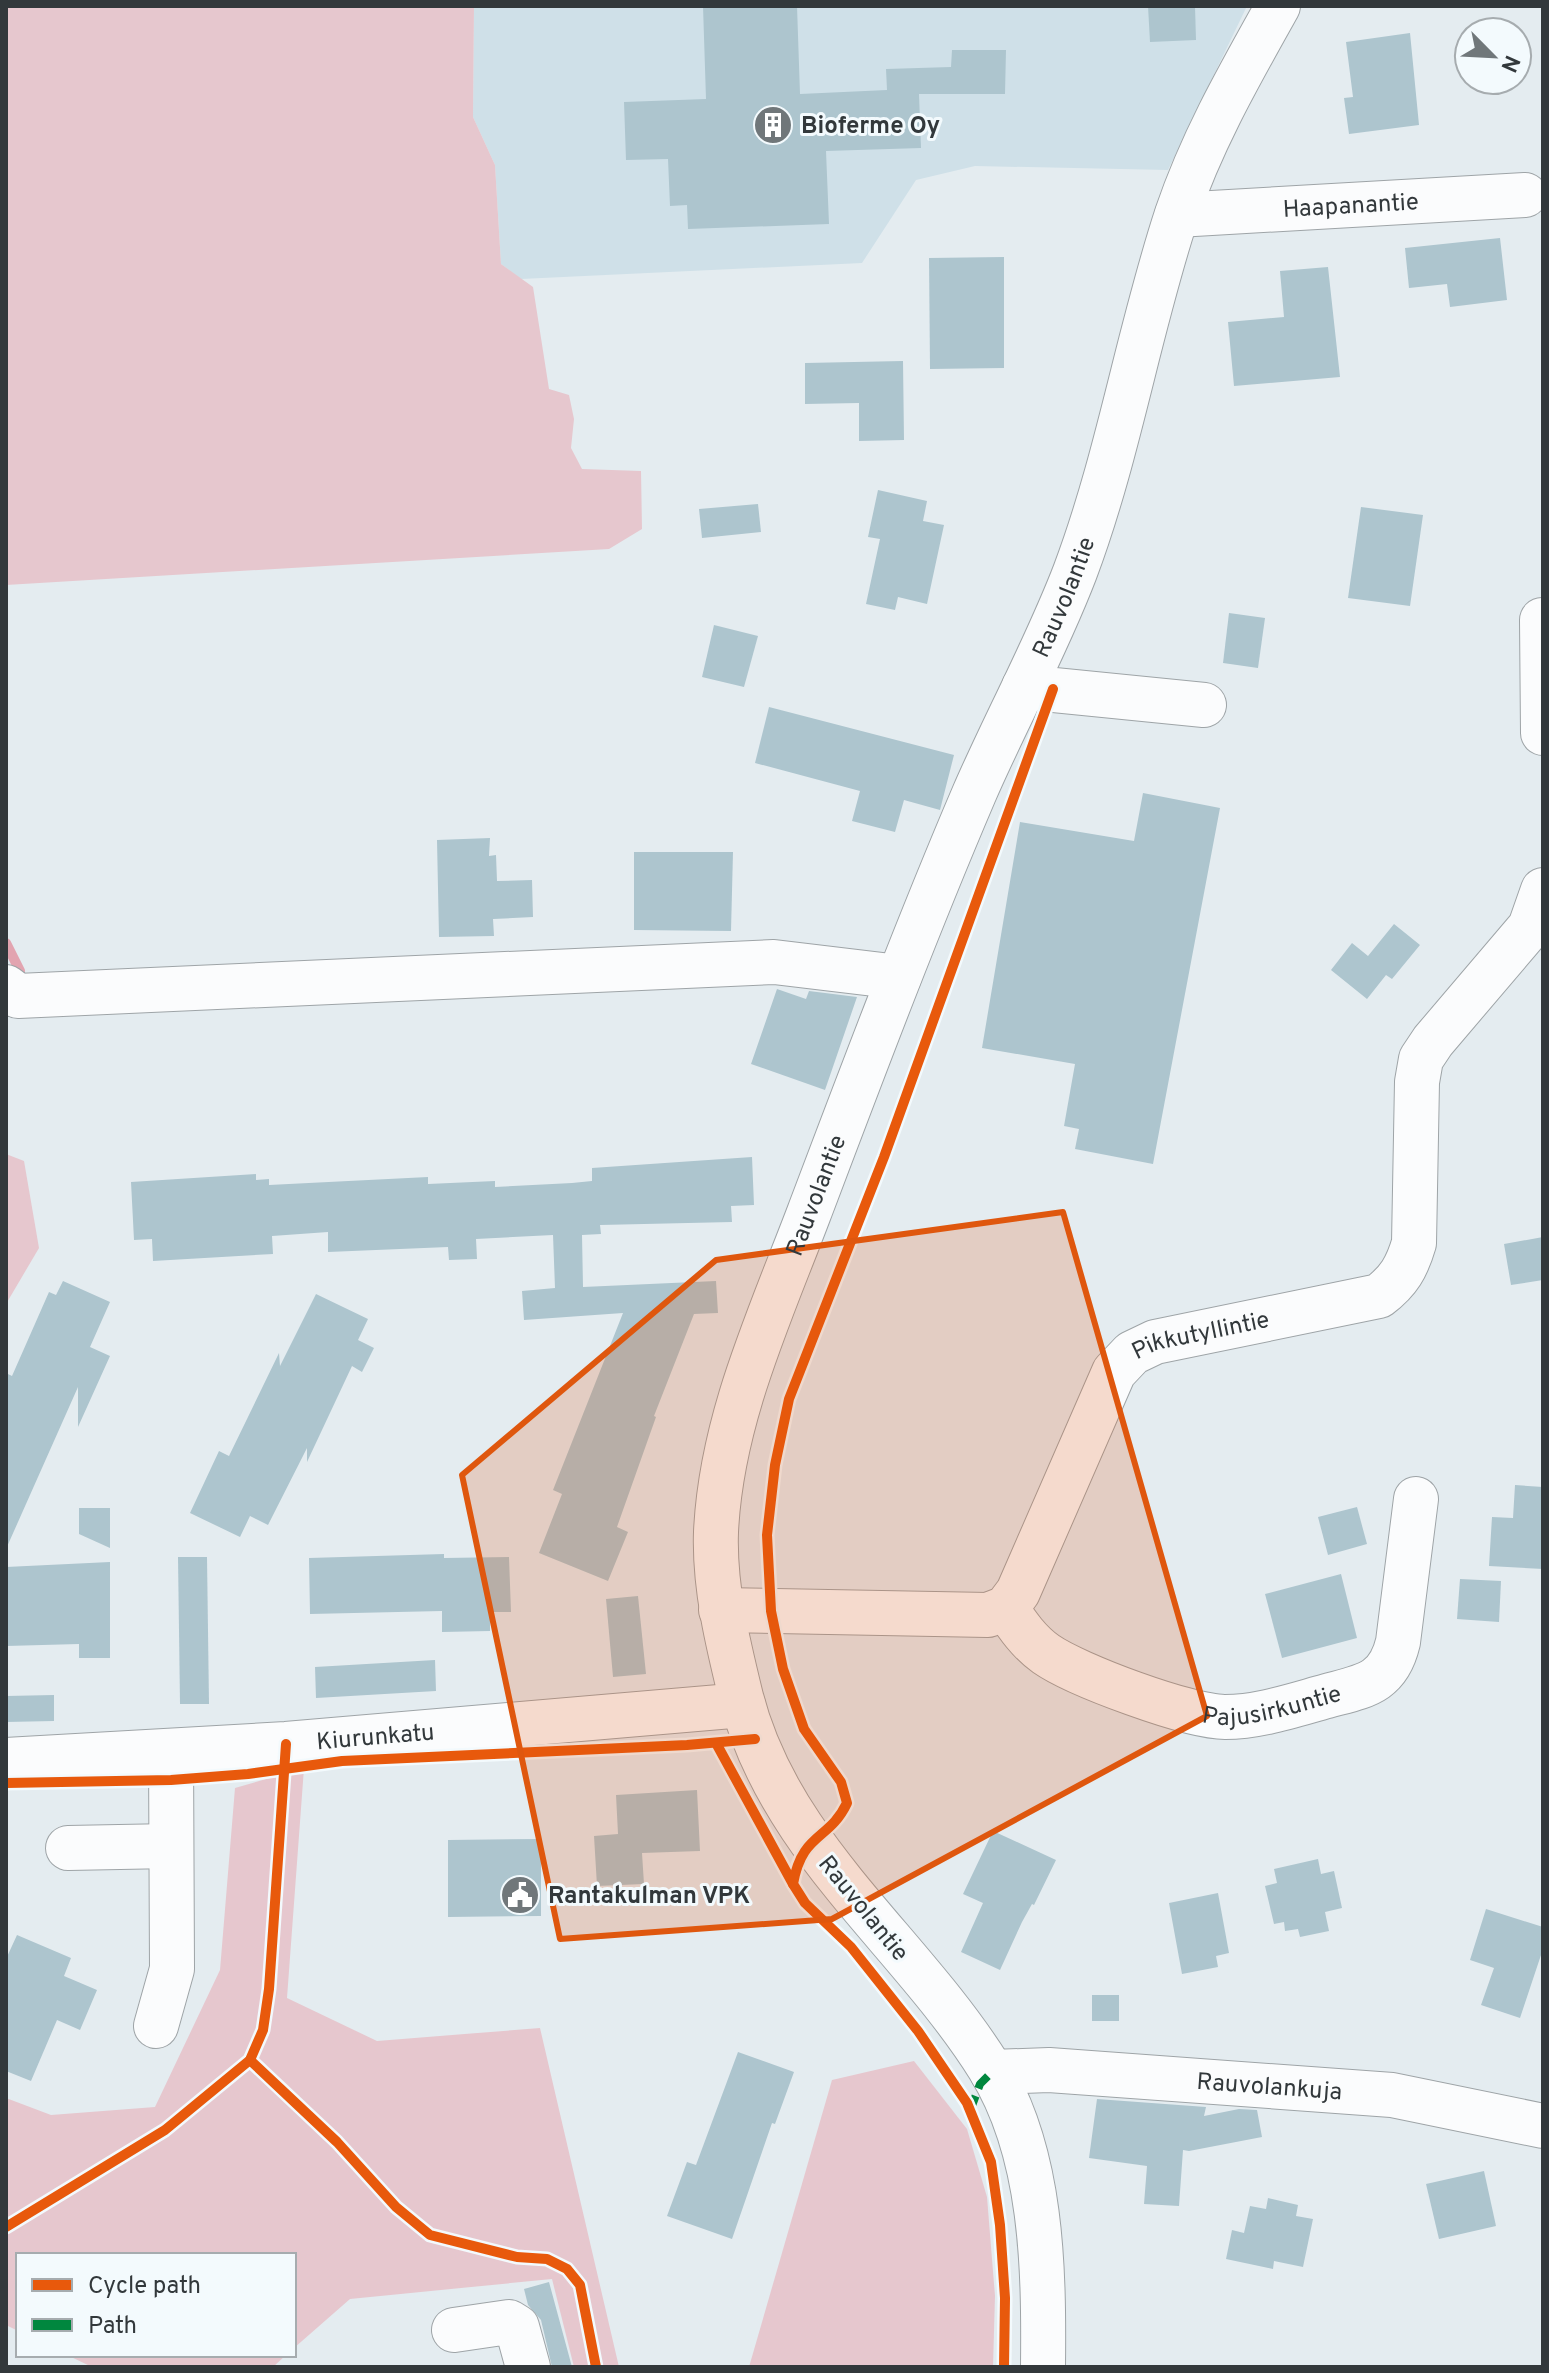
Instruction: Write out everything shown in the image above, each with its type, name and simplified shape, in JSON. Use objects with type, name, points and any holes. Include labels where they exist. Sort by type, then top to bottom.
[{"type":"street","name":"Rauvolantie","points":[[1043,2367],[1044,2283],[1035,2201],[1020,2135],[992,2072],[954,2018],[810,1842],[779,1791],[743,1705],[721,1610],[716,1536],[724,1460],[746,1378],[899,977],[976,790],[1074,573],[1105,483],[1177,215],[1209,130],[1278,6]]},
{"type":"street","name":"Haapanantie","points":[[1177,215],[1525,195]]},
{"type":"street","points":[[1542,620],[1543,733]]},
{"type":"street","points":[[1024,687],[1204,705]]},
{"type":"street","name":"Pikkutyllintie","points":[[1006,1608],[1018,1592],[1114,1372],[1132,1353],[1155,1342],[1379,1296],[1396,1284],[1408,1264],[1414,1243],[1417,1082],[1421,1059],[1530,927],[1543,890]]},
{"type":"street","points":[[6,987],[18,996],[774,962],[899,977]]},
{"type":"street","name":"Pajusirkuntie","points":[[1006,1608],[1024,1636],[1046,1655],[1161,1703],[1223,1717],[1281,1709],[1362,1687],[1380,1678],[1394,1662],[1416,1499]]},
{"type":"street","points":[[721,1610],[988,1615],[1006,1608]]},
{"type":"street","name":"Kiurunkatu","points":[[6,1760],[286,1744],[743,1705]]},
{"type":"street","points":[[156,2026],[172,1969],[171,1751]]},
{"type":"street","points":[[68,1848],[171,1846]]},
{"type":"street","name":"Rauvolankuja","points":[[992,2072],[1049,2070],[1392,2095],[1543,2126]]},
{"type":"street","points":[[454,2330],[509,2322],[517,2327],[528,2367]]},
{"type":"highlighted area","points":[[1063,1212],[1207,1716],[832,1919],[560,1939],[462,1475],[716,1260]]},
{"type":"shaded area","points":[[6,6],[474,6],[473,117],[495,165],[501,264],[533,287],[549,389],[569,395],[574,419],[571,448],[582,469],[641,471],[642,529],[609,549],[6,585]]},
{"type":"shaded area","points":[[474,6],[1247,6],[1168,170],[975,166],[916,180],[862,263],[521,279],[501,264],[495,165],[473,117]]},
{"type":"shaded area","points":[[6,1154],[24,1161],[39,1248],[6,1304]]},
{"type":"shaded area","points":[[304,1768],[287,1998],[377,2041],[540,2028],[619,2367],[574,2367],[552,2279],[350,2299],[296,2346],[296,2253],[16,2253],[16,2330],[6,2325],[6,2098],[51,2115],[155,2107],[220,1970],[235,1788]]},
{"type":"shaded area","points":[[914,2061],[967,2129],[987,2197],[995,2296],[993,2367],[749,2367],[832,2080]]},
{"type":"shaded area","points":[[71,2357],[284,2357],[273,2367],[92,2367]]},
{"type":"building","name":"Bioferme Oy","points":[[703,6],[797,6],[800,94],[887,90],[886,69],[951,67],[952,50],[1006,50],[1005,94],[919,94],[921,148],[826,151],[829,224],[688,229],[687,205],[670,206],[668,159],[626,160],[624,102],[706,99]]},
{"type":"building","points":[[1148,6],[1195,6],[1196,40],[1150,42]]},
{"type":"building","points":[[1410,33],[1419,125],[1349,134],[1344,98],[1353,97],[1346,42]]},
{"type":"building","points":[[1500,238],[1507,300],[1450,307],[1447,284],[1409,288],[1405,248]]},
{"type":"building","points":[[1004,257],[1004,368],[930,369],[929,258]]},
{"type":"building","points":[[1328,267],[1340,377],[1234,386],[1228,322],[1284,317],[1280,271]]},
{"type":"building","points":[[903,361],[904,440],[859,441],[859,403],[805,404],[805,363]]},
{"type":"building","points":[[878,490],[927,501],[923,521],[944,525],[927,604],[898,597],[895,610],[866,604],[880,539],[868,537]]},
{"type":"building","points":[[758,504],[761,532],[702,538],[699,509]]},
{"type":"building","points":[[1361,507],[1423,515],[1410,606],[1348,598]]},
{"type":"building","points":[[1229,613],[1265,618],[1258,668],[1223,663]]},
{"type":"building","points":[[714,625],[758,636],[744,687],[702,677]]},
{"type":"building","points":[[769,707],[954,755],[940,810],[904,800],[895,832],[852,821],[860,791],[755,763]]},
{"type":"building","points":[[1143,793],[1220,808],[1153,1164],[1075,1149],[1079,1129],[1064,1126],[1075,1064],[982,1048],[1020,822],[1134,841]]},
{"type":"building","points":[[490,838],[489,856],[496,855],[497,881],[532,880],[533,917],[493,919],[494,936],[439,937],[437,840]]},
{"type":"building","points":[[634,852],[733,852],[731,931],[634,930]]},
{"type":"building","points":[[1394,924],[1420,945],[1392,979],[1386,975],[1367,999],[1331,970],[1352,943],[1368,956]]},
{"type":"building","points":[[777,989],[806,999],[809,991],[857,997],[825,1090],[751,1064]]},
{"type":"building","points":[[752,1157],[754,1205],[731,1206],[732,1222],[600,1225],[601,1234],[582,1235],[583,1287],[716,1281],[718,1313],[694,1314],[654,1416],[617,1527],[628,1532],[608,1581],[539,1553],[562,1494],[553,1490],[623,1313],[524,1320],[522,1291],[555,1288],[553,1235],[476,1239],[477,1259],[449,1260],[448,1247],[328,1252],[328,1232],[272,1236],[273,1254],[153,1261],[152,1239],[134,1240],[131,1182],[256,1174],[256,1180],[269,1179],[269,1185],[428,1177],[428,1184],[495,1181],[495,1187],[592,1181],[592,1168]]},
{"type":"building","points":[[1543,1237],[1543,1280],[1511,1285],[1504,1244]]},
{"type":"building","points":[[63,1281],[110,1302],[90,1347],[110,1356],[78,1427],[78,1387],[6,1549],[6,1373],[12,1376],[49,1292],[56,1295]]},
{"type":"building","points":[[316,1294],[368,1319],[358,1340],[374,1348],[362,1372],[352,1366],[307,1462],[307,1448],[268,1525],[250,1516],[240,1537],[190,1513],[219,1451],[229,1456],[279,1353],[280,1366]]},
{"type":"building","points":[[1515,1485],[1543,1487],[1543,1569],[1489,1566],[1492,1517],[1513,1518]]},
{"type":"building","points":[[1357,1507],[1367,1544],[1328,1555],[1318,1517]]},
{"type":"building","points":[[79,1508],[110,1508],[110,1548],[79,1534]]},
{"type":"building","points":[[444,1554],[444,1558],[509,1557],[511,1612],[490,1612],[490,1631],[442,1632],[442,1611],[310,1614],[309,1558]]},
{"type":"building","points":[[178,1557],[207,1557],[209,1704],[180,1704]]},
{"type":"building","points":[[110,1562],[110,1658],[79,1658],[79,1644],[6,1646],[6,1567]]},
{"type":"building","points":[[1341,1574],[1357,1638],[1282,1658],[1265,1594]]},
{"type":"building","points":[[1460,1579],[1501,1581],[1499,1622],[1457,1619]]},
{"type":"building","points":[[638,1596],[646,1674],[613,1677],[606,1599]]},
{"type":"building","points":[[435,1660],[436,1691],[316,1698],[315,1667]]},
{"type":"building","points":[[54,1695],[54,1721],[6,1722],[6,1696]]},
{"type":"building","points":[[697,1790],[700,1851],[642,1853],[644,1884],[597,1886],[594,1836],[618,1834],[616,1795]]},
{"type":"building","points":[[993,1831],[1056,1860],[1000,1970],[961,1952],[983,1903],[963,1894]]},
{"type":"building","points":[[541,1839],[541,1916],[448,1917],[448,1840]]},
{"type":"building","points":[[1318,1859],[1321,1874],[1334,1871],[1342,1908],[1325,1912],[1329,1931],[1300,1937],[1298,1929],[1285,1931],[1284,1922],[1274,1924],[1265,1886],[1277,1883],[1274,1869]]},
{"type":"building","points":[[1218,1893],[1229,1953],[1216,1956],[1218,1967],[1182,1974],[1169,1903]]},
{"type":"building","points":[[1486,1909],[1543,1927],[1543,1949],[1520,2018],[1481,2005],[1494,1968],[1470,1960]]},
{"type":"building","points":[[17,1935],[71,1958],[64,1976],[97,1990],[80,2030],[57,2020],[31,2081],[6,2071],[6,1959]]},
{"type":"building","points":[[1092,1995],[1119,1995],[1119,2021],[1092,2021]]},
{"type":"building","points":[[738,2052],[794,2072],[775,2124],[772,2123],[732,2239],[667,2216],[687,2162],[696,2165]]},
{"type":"building","points":[[1097,2099],[1206,2107],[1204,2116],[1239,2109],[1257,2110],[1262,2137],[1183,2150],[1179,2206],[1144,2204],[1147,2166],[1089,2158]]},
{"type":"building","points":[[1484,2171],[1496,2226],[1439,2239],[1426,2184]]},
{"type":"building","points":[[1268,2198],[1298,2205],[1296,2216],[1313,2219],[1303,2267],[1274,2261],[1273,2269],[1226,2259],[1232,2230],[1244,2233],[1250,2206],[1266,2209]]},
{"type":"building","points":[[549,2282],[572,2367],[552,2367],[541,2320],[528,2305],[524,2289]]},
{"type":"waterway","points":[[6,943],[20,971]]},
{"type":"marked path","points":[[970,2111],[980,2084],[992,2072]]},
{"type":"cycle path","points":[[1004,2367],[1005,2298],[1000,2225],[991,2162],[967,2103],[918,2031],[851,1947],[805,1903],[793,1884],[803,1855],[840,1815],[847,1803],[841,1782],[804,1729],[783,1669],[771,1611],[767,1535],[775,1465],[789,1399],[884,1157],[1053,689]]},
{"type":"cycle path","points":[[6,1783],[171,1780],[248,1774],[342,1761],[755,1739]]},
{"type":"cycle path","points":[[716,1743],[793,1884]]},
{"type":"cycle path","points":[[6,2227],[165,2130],[250,2060],[263,2030],[269,1989],[286,1744]]},
{"type":"cycle path","points":[[250,2060],[337,2142],[396,2207],[430,2235],[517,2257],[547,2259],[567,2269],[580,2285],[596,2367]]},
{"type":"place","name":"Bioferme Oy","points":[[773,125]]},
{"type":"place","name":"Rantakulman VPK","points":[[520,1895]]}]
